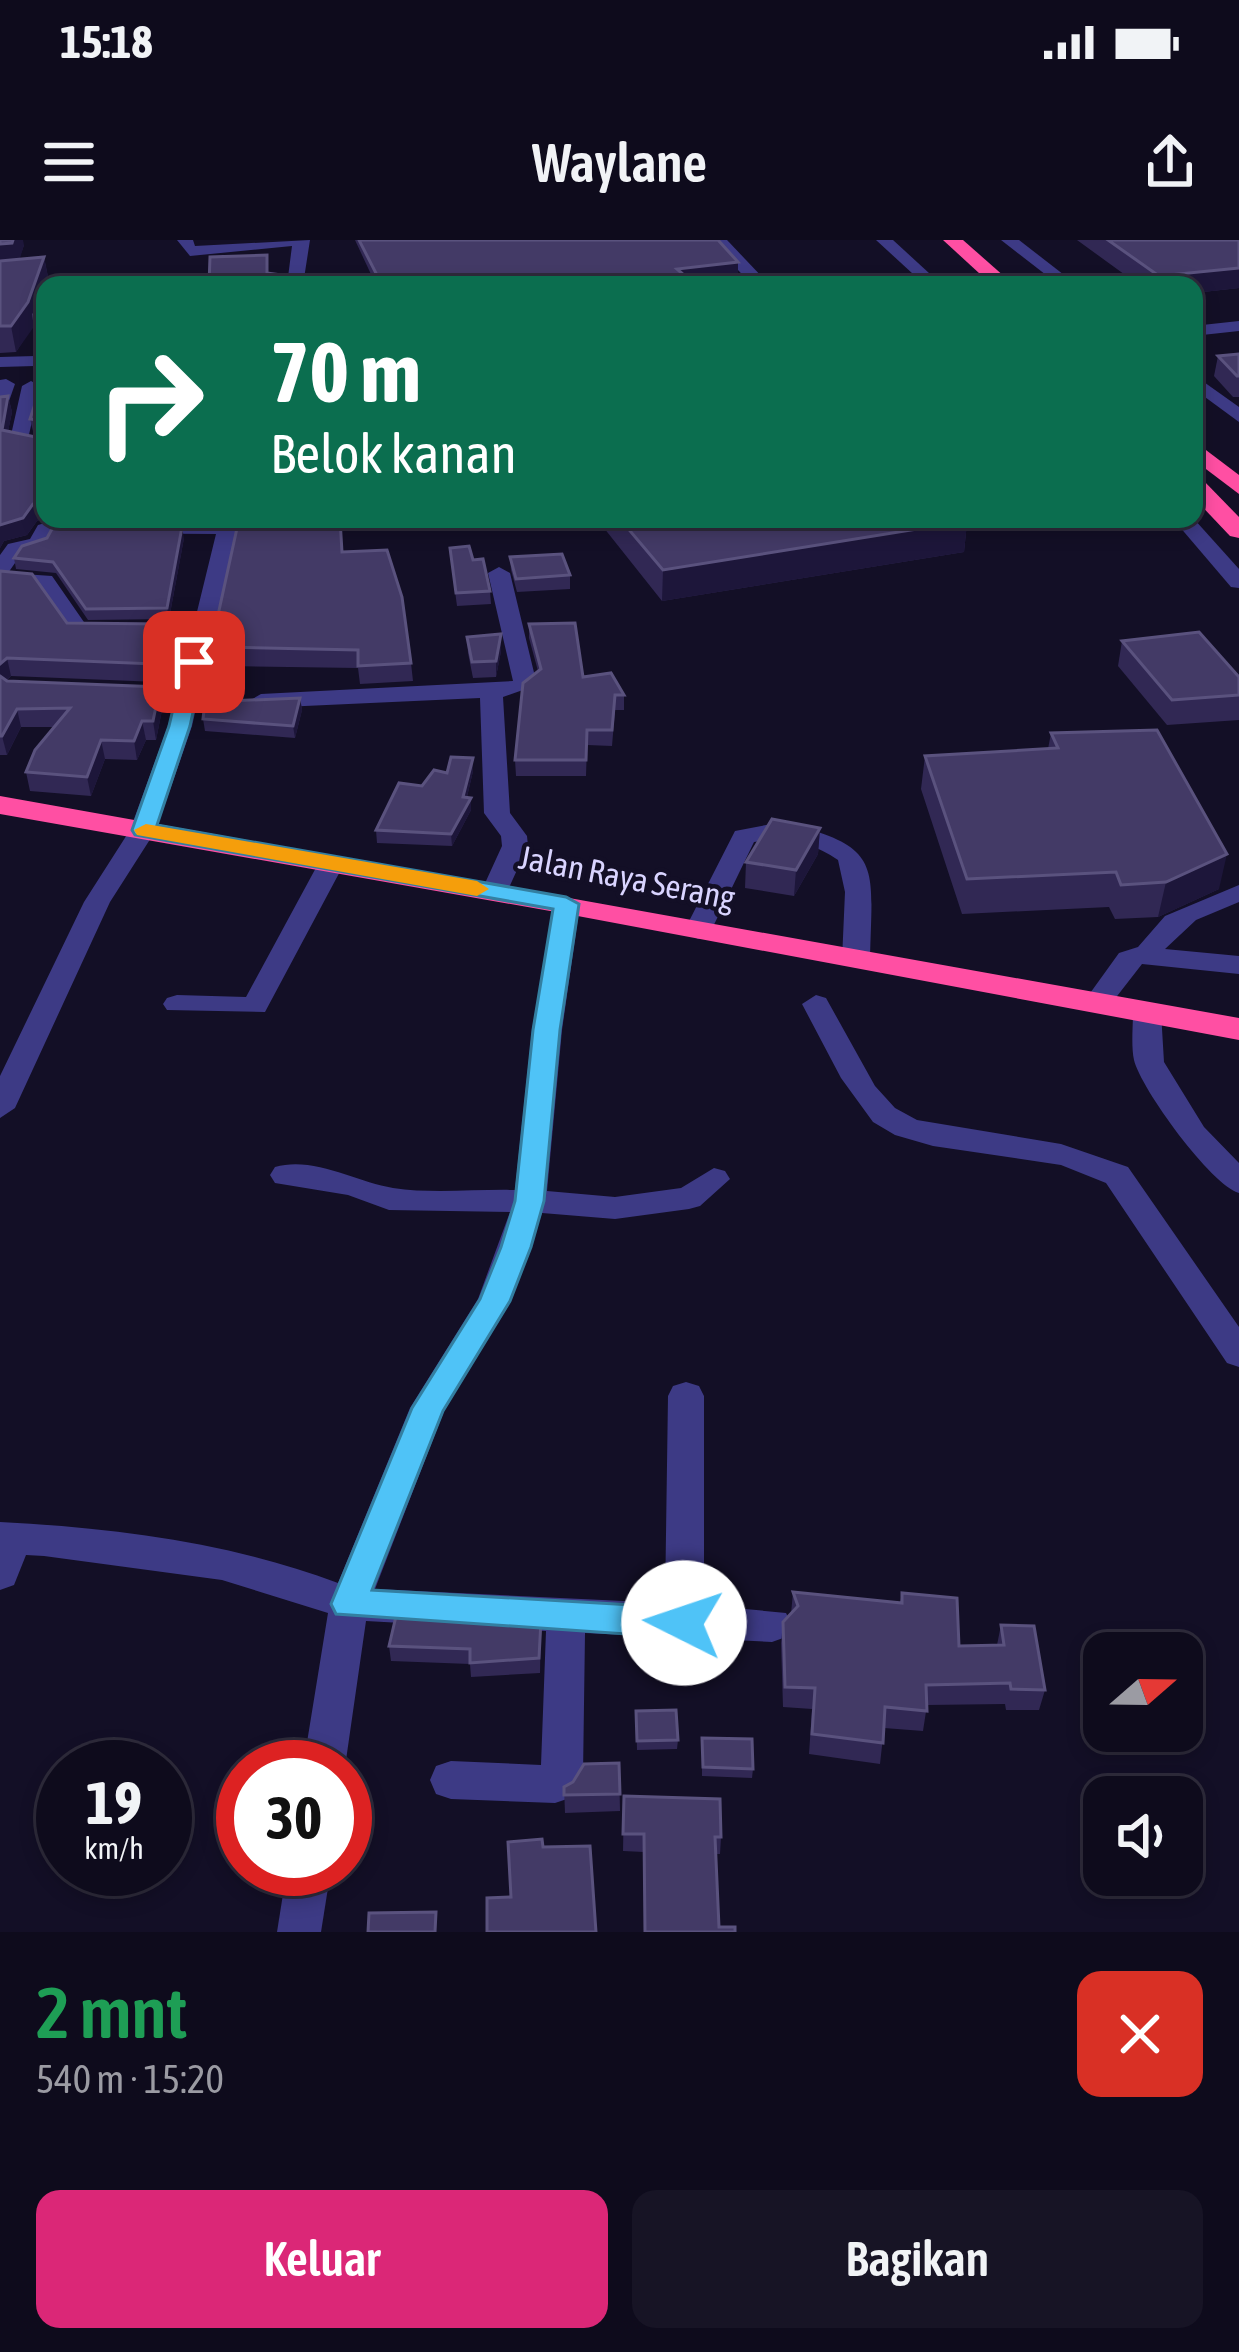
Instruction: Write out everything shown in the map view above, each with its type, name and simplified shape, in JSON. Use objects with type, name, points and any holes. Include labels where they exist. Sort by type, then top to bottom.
[{"type":"highway","points":[[924,240],[964,276]]},
{"type":"highway","points":[[952,240],[994,276]]},
{"type":"highway","points":[[1203,456],[1239,487]]},
{"type":"highway","points":[[1203,493],[1239,531]]},
{"type":"highway","name":"Jalan Raya Serang","points":[[0,806],[566,904],[1239,1030]]},
{"type":"street","points":[[185,240],[190,251],[301,241],[297,276]]},
{"type":"street","points":[[718,240],[752,276]]},
{"type":"street","points":[[884,240],[924,276]]},
{"type":"street","points":[[1009,240],[1057,276]]},
{"type":"street","points":[[1203,330],[1239,326]]},
{"type":"street","points":[[0,362],[35,361]]},
{"type":"street","points":[[31,386],[18,444],[36,445]]},
{"type":"street","points":[[1203,387],[1239,416]]},
{"type":"street","points":[[48,528],[38,543],[15,548],[0,574],[44,581],[85,632],[203,631]]},
{"type":"street","points":[[0,1108],[11,1064],[97,902],[143,830],[184,699],[228,528]]},
{"type":"street","points":[[1191,528],[1239,582]]},
{"type":"street","points":[[246,702],[491,691],[525,685],[499,573]]},
{"type":"street","points":[[491,691],[497,813],[515,846],[494,892]]},
{"type":"street","points":[[698,931],[740,842],[761,831],[782,830],[827,841],[850,857],[858,892],[856,960]]},
{"type":"street","points":[[177,1004],[255,1006],[331,864]]},
{"type":"street","points":[[1148,954],[1155,937],[1173,923],[1239,893]]},
{"type":"street","points":[[328,1740],[349,1604],[428,1408],[494,1301],[530,1201],[547,1030],[566,904]]},
{"type":"street","points":[[1097,1003],[1130,959],[1148,954],[1239,965]]},
{"type":"street","points":[[816,1004],[870,1098],[888,1118],[961,1139],[1087,1159],[1117,1175],[1239,1354]]},
{"type":"street","points":[[1148,1012],[1149,1062],[1193,1134],[1239,1181]]},
{"type":"street","points":[[286,1175],[353,1185],[389,1199],[530,1201],[615,1208],[688,1198],[714,1179]]},
{"type":"street","points":[[684,1623],[686,1396]]},
{"type":"street","points":[[5,1550],[158,1551],[292,1580],[349,1604],[772,1625]]},
{"type":"street","points":[[451,1780],[555,1784],[562,1775],[566,1616]]},
{"type":"street","points":[[299,1932],[305,1896]]},
{"type":"building","points":[[359,240],[718,240],[738,262],[677,269],[685,276],[377,276]]},
{"type":"building","points":[[1108,240],[1239,240],[1239,268],[1159,276]]},
{"type":"building","points":[[267,255],[267,273],[282,276],[209,276],[210,257]]},
{"type":"building","points":[[44,257],[28,302],[11,326],[0,326],[0,261]]},
{"type":"building","points":[[1239,354],[1239,376],[1237,376],[1218,356]]},
{"type":"building","points":[[8,396],[2,430],[36,437],[36,503],[23,518],[0,525],[0,397]]},
{"type":"building","points":[[52,528],[182,528],[167,608],[86,609],[53,562],[14,558],[22,546],[47,538]]},
{"type":"building","points":[[237,528],[341,528],[342,552],[387,550],[402,597],[411,663],[358,666],[358,650],[225,647],[229,638],[213,638]]},
{"type":"building","points":[[628,528],[924,528],[663,570]]},
{"type":"building","points":[[469,546],[473,560],[483,559],[490,591],[456,593],[450,548]]},
{"type":"building","points":[[562,554],[570,575],[516,579],[510,557]]},
{"type":"building","points":[[0,571],[32,574],[67,623],[162,624],[155,664],[7,658],[0,664]]},
{"type":"building","points":[[575,623],[583,677],[611,673],[624,695],[615,695],[612,730],[587,730],[586,760],[515,760],[523,683],[541,669],[529,624]]},
{"type":"building","points":[[1199,632],[1239,677],[1239,695],[1172,700],[1122,641]]},
{"type":"building","points":[[501,634],[496,661],[472,662],[467,637]]},
{"type":"building","points":[[0,676],[7,681],[160,687],[153,721],[142,721],[134,741],[101,740],[87,777],[26,772],[35,750],[70,708],[17,709],[0,736]]},
{"type":"building","points":[[300,698],[293,726],[203,719],[205,702]]},
{"type":"building","points":[[1157,730],[1227,854],[1166,882],[1121,885],[1116,872],[967,879],[925,756],[1058,748],[1051,733]]},
{"type":"building","points":[[451,757],[473,758],[463,797],[471,798],[451,834],[376,830],[399,783],[422,786],[434,770],[447,773]]},
{"type":"building","points":[[772,819],[820,828],[796,870],[746,862]]},
{"type":"building","points":[[793,1592],[902,1603],[902,1593],[957,1598],[959,1646],[1004,1645],[1001,1625],[1034,1626],[1045,1690],[1011,1689],[1010,1683],[926,1685],[927,1711],[885,1707],[883,1743],[812,1734],[815,1688],[785,1687],[783,1622],[798,1606]]},
{"type":"building","points":[[397,1612],[541,1620],[539,1658],[470,1663],[470,1649],[389,1646]]},
{"type":"building","points":[[676,1710],[678,1740],[637,1741],[636,1711]]},
{"type":"building","points":[[702,1738],[752,1739],[753,1769],[703,1767]]},
{"type":"building","points":[[619,1763],[620,1794],[564,1795],[564,1787],[584,1764]]},
{"type":"building","points":[[624,1796],[720,1799],[721,1837],[715,1837],[719,1927],[735,1927],[735,1932],[645,1932],[644,1834],[623,1834]]},
{"type":"building","points":[[542,1839],[543,1847],[590,1846],[596,1932],[487,1932],[487,1898],[511,1897],[508,1842]]},
{"type":"building","points":[[436,1912],[435,1932],[368,1932],[369,1913]]},
{"type":"slow traffic","points":[[146,830],[477,889]]},
{"type":"route","points":[[194,662],[179,726],[143,830],[566,904],[547,1030],[530,1201],[516,1247],[494,1301],[428,1408],[349,1604],[684,1623]]}]
